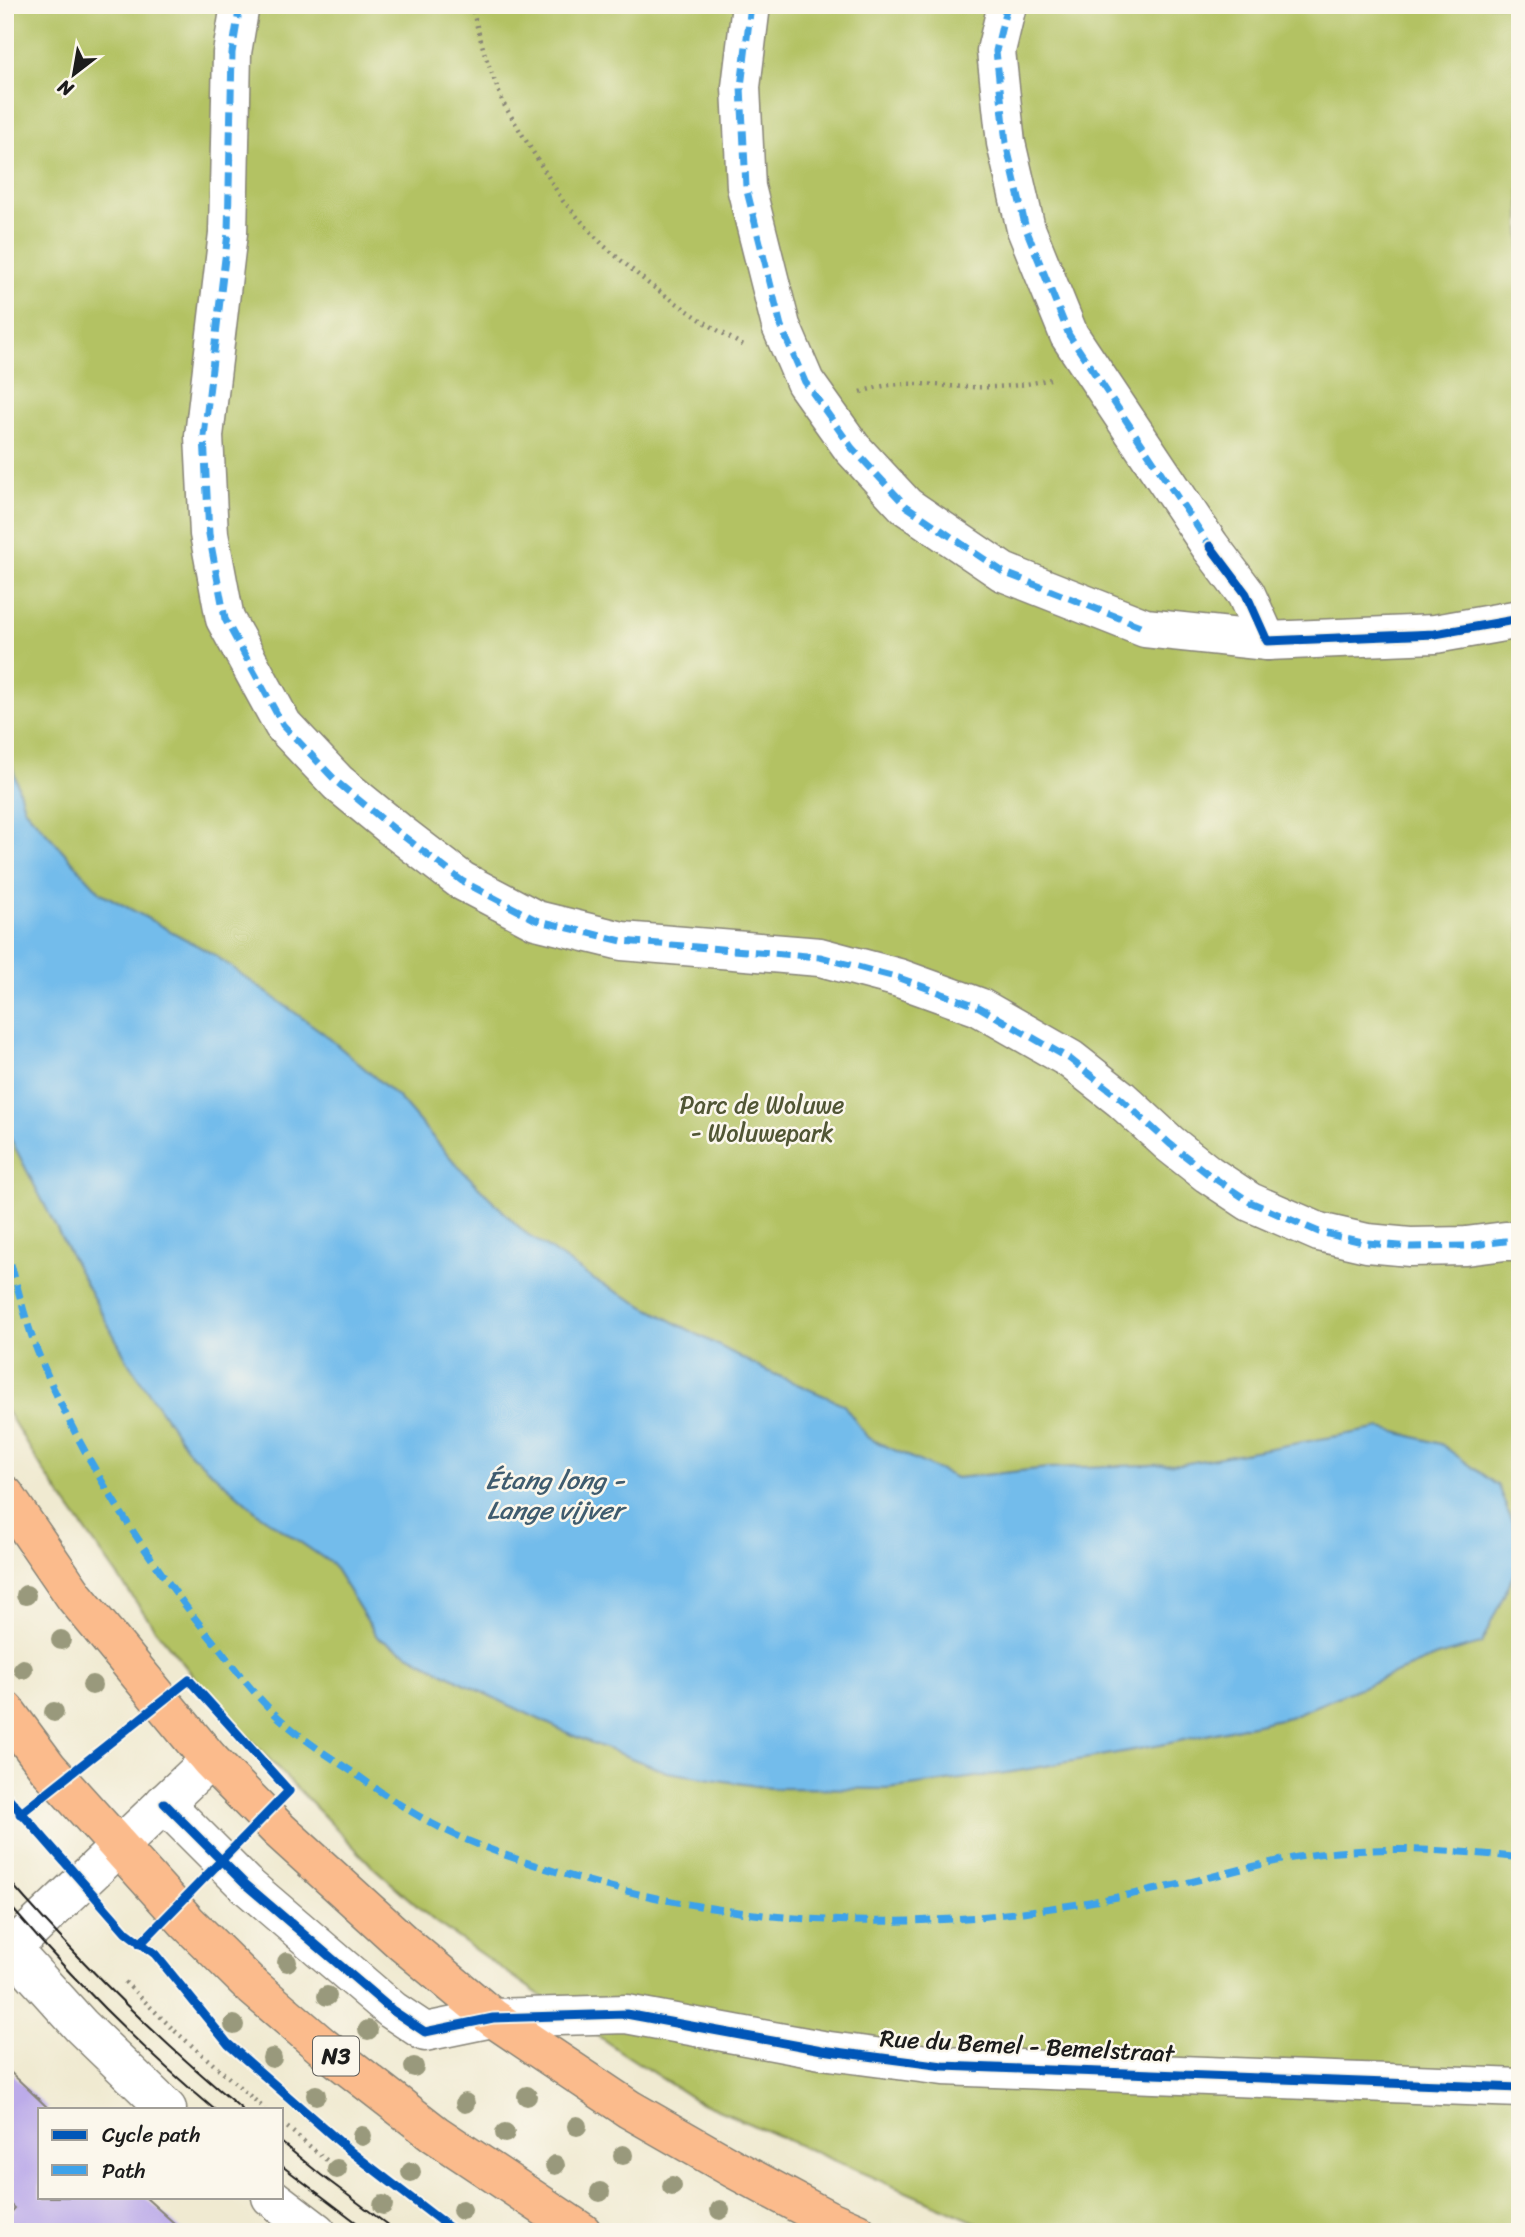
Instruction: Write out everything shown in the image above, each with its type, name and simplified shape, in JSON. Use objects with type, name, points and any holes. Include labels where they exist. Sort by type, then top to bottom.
[{"type":"main road","points":[[5,1495],[75,1597],[210,1760],[295,1844],[403,1942],[493,2018],[629,2109],[745,2176],[857,2232]]},
{"type":"main road","name":"N3","points":[[5,1710],[48,1768],[187,1922],[253,1987],[323,2047],[435,2134],[582,2232]]},
{"type":"street","points":[[240,5],[232,53],[228,233],[204,436],[209,534],[225,620],[284,725],[338,783],[462,881],[536,920],[622,940],[820,957],[899,978],[979,1007],[1070,1059],[1208,1174],[1250,1202],[1320,1232],[1367,1243],[1410,1247],[1520,1241]]},
{"type":"street","points":[[751,5],[741,87],[747,187],[781,326],[813,394],[852,448],[906,506],[1003,572],[1145,628],[1267,641],[1435,634],[1520,618]]},
{"type":"street","points":[[1007,5],[996,51],[1006,143],[1026,229],[1069,335],[1210,546],[1246,594],[1267,641]]},
{"type":"street","points":[[166,2108],[81,2026],[7,1949],[210,1760]]},
{"type":"street","name":"Rue du Bemel - Bemelstraat","points":[[164,1803],[234,1875],[392,2010],[425,2032],[493,2018],[626,2014],[810,2048],[943,2066],[1520,2088]]},
{"type":"street","points":[[272,2198],[317,2232]]},
{"type":"path","points":[[471,5],[485,55],[503,103],[563,201],[603,244],[649,284],[813,394],[907,382],[970,387],[1034,384],[1091,368]]},
{"type":"path","points":[[125,1982],[194,2048],[264,2108]]},
{"type":"path","points":[[284,2125],[330,2163]]},
{"type":"green space","name":"Parc de Woluwe - Woluwepark","points":[[5,5],[1520,5],[1520,2232],[998,2232],[695,2100],[618,2050],[434,1921],[373,1867],[215,1703],[156,1630],[46,1475],[5,1408]]},
{"type":"water","name":"Étang long - Lange vijver","points":[[5,740],[24,808],[101,893],[213,954],[322,1032],[398,1097],[456,1164],[523,1231],[596,1281],[765,1370],[843,1404],[868,1438],[956,1478],[1048,1468],[1182,1464],[1381,1428],[1441,1444],[1498,1486],[1520,1543],[1520,1561],[1481,1644],[1437,1656],[1289,1717],[1161,1745],[1013,1772],[888,1789],[769,1788],[667,1772],[574,1736],[465,1684],[378,1638],[332,1564],[259,1514],[189,1452],[130,1365],[5,1128]]},
{"type":"building","points":[[5,2067],[48,2108],[38,2108],[38,2198],[146,2198],[184,2232],[14,2232],[5,2223],[5,2219],[15,2208],[5,2199]]},
{"type":"tram line","points":[[5,1876],[119,1997],[241,2108]]},
{"type":"tram line","points":[[5,1900],[105,2009],[213,2108]]},
{"type":"tram line","points":[[284,2145],[397,2232]]},
{"type":"tram line","points":[[284,2168],[369,2232]]},
{"type":"marked path","points":[[240,5],[232,53],[228,233],[204,436],[209,534],[225,619],[283,725],[338,783],[462,881],[536,920],[622,941],[820,957],[899,978],[979,1007],[1070,1059],[1121,1099],[1170,1144],[1250,1202],[1319,1232],[1367,1243],[1410,1247],[1520,1241]]},
{"type":"marked path","points":[[751,5],[741,87],[746,187],[781,326],[805,382],[852,448],[906,506],[1003,572],[1145,628]]},
{"type":"marked path","points":[[1007,5],[996,51],[1006,143],[1026,229],[1069,335],[1210,546]]},
{"type":"marked path","points":[[5,1244],[35,1346],[95,1469],[160,1572],[238,1673],[279,1718],[323,1752],[415,1814],[486,1848],[574,1877],[674,1901],[774,1916],[875,1921],[978,1917],[1071,1905],[1325,1853],[1409,1850],[1520,1858]]},
{"type":"cycle path","points":[[1210,546],[1246,594],[1267,641],[1435,634],[1520,619]]},
{"type":"cycle path","points":[[20,1814],[189,1680],[289,1791],[140,1944]]},
{"type":"cycle path","points":[[5,1794],[126,1932],[155,1954],[228,2044],[350,2151],[455,2232]]},
{"type":"cycle path","points":[[164,1803],[245,1884],[392,2010],[425,2032],[493,2018],[626,2014],[822,2050],[943,2066],[1520,2088]]}]
